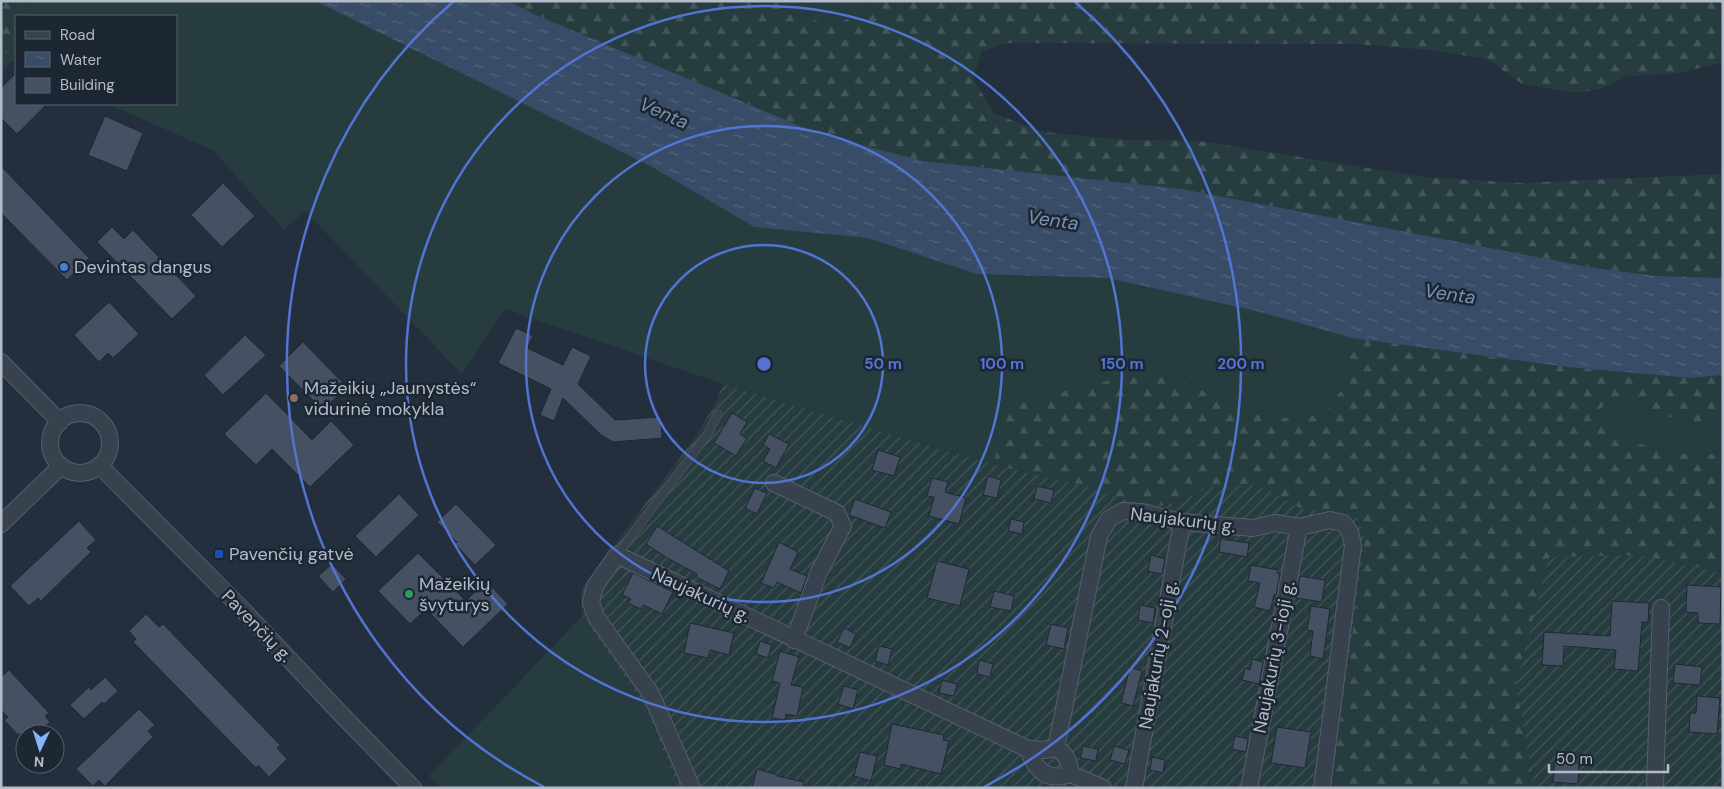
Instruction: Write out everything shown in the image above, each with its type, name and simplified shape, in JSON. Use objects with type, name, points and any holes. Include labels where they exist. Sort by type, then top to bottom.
[{"type":"street","points":[[1,362],[60,422]]},
{"type":"street","points":[[74,414],[82,414],[98,419],[108,432],[110,441],[110,450],[100,466],[85,473],[68,471],[60,466],[50,444],[54,428],[74,414]]},
{"type":"street","points":[[1,524],[60,466]]},
{"type":"street","name":"Pavenčių g.","points":[[100,466],[241,608],[338,712],[413,788]]},
{"type":"street","points":[[774,483],[837,513],[843,526],[819,572],[794,640]]},
{"type":"street","name":"Naujakurių g.","points":[[617,555],[1028,749],[1044,750],[1056,748],[1099,536],[1108,519],[1123,511],[1142,512],[1182,522],[1253,528],[1275,523],[1299,527],[1330,520],[1343,523],[1350,532],[1353,545],[1322,788]]},
{"type":"street","name":"Naujakurių 2-oji g.","points":[[1134,788],[1182,522]]},
{"type":"street","name":"Naujakurių 3-ioji g.","points":[[1249,788],[1299,527]]},
{"type":"street","points":[[617,555],[595,586],[591,602],[596,617],[651,694],[692,788]]},
{"type":"street","points":[[1655,788],[1661,608]]},
{"type":"street","points":[[1056,748],[1068,760],[1071,774]]},
{"type":"street","points":[[1028,749],[1033,762],[1050,777],[1062,778],[1071,774],[1103,788]]},
{"type":"lane","points":[[617,555],[706,435],[718,414]]},
{"type":"green space","points":[[1,1],[29,1],[30,9],[27,15],[15,15],[15,45],[13,50],[1,56]]},
{"type":"green space","points":[[29,1],[315,1],[652,167],[754,227],[868,238],[977,274],[1108,278],[1260,312],[1352,338],[1345,385],[1328,409],[1307,418],[1272,418],[1239,410],[1204,391],[1174,378],[1124,377],[1001,421],[994,465],[723,384],[505,309],[462,374],[305,211],[284,230],[214,151],[110,105],[178,105],[178,15],[27,15],[30,9]]},
{"type":"green space","points":[[509,1],[776,1],[790,13],[833,25],[858,14],[873,1],[1723,1],[1722,63],[1673,74],[1628,76],[1599,89],[1577,93],[1522,84],[1487,59],[1430,50],[1355,44],[1009,43],[982,51],[973,79],[995,114],[1044,132],[1123,140],[1200,141],[1423,177],[1521,183],[1723,174],[1723,278],[1658,276],[1594,268],[1182,189],[923,161],[819,134],[536,15]]},
{"type":"green space","points":[[776,1],[873,1],[858,14],[833,25],[790,13]]},
{"type":"green space","points":[[15,45],[15,62],[12,61],[1,72],[1,56],[13,50]]},
{"type":"green space","points":[[1352,338],[1567,367],[1691,378],[1723,375],[1723,416],[1701,423],[1665,416],[1634,402],[1607,403],[1600,409],[1602,420],[1646,446],[1674,453],[1723,454],[1723,573],[1639,555],[1516,684],[1534,788],[1331,788],[1362,563],[1364,532],[1325,512],[1300,508],[1267,489],[1211,487],[1177,502],[1153,508],[1078,484],[994,465],[1001,421],[1027,400],[1124,377],[1174,378],[1204,391],[1239,410],[1272,418],[1307,418],[1328,409],[1345,385]]},
{"type":"green space","points":[[723,384],[994,465],[1078,484],[1153,508],[1177,502],[1211,487],[1253,485],[1267,489],[1300,508],[1356,516],[1364,532],[1362,563],[1331,788],[678,788],[646,708],[582,616],[581,599],[583,587],[696,436],[714,406]]},
{"type":"green space","points":[[1634,402],[1665,416],[1701,423],[1723,416],[1723,454],[1684,454],[1655,449],[1635,441],[1602,420],[1600,409],[1607,403]]},
{"type":"green space","points":[[1639,555],[1723,573],[1723,788],[1534,788],[1516,684],[1549,557]]},
{"type":"green space","points":[[582,616],[646,708],[678,788],[441,788],[429,776]]},
{"type":"water","name":"Venta","points":[[315,1],[509,1],[536,15],[819,134],[923,161],[1182,189],[1594,268],[1658,276],[1723,278],[1723,375],[1691,378],[1567,367],[1352,338],[1260,312],[1108,278],[977,274],[868,238],[754,227],[652,167]]},
{"type":"building","points":[[15,74],[15,105],[46,105],[17,134],[1,118],[1,88]]},
{"type":"building","points":[[105,116],[143,133],[127,171],[88,155]]},
{"type":"building","points":[[1,166],[89,258],[67,280],[1,213]]},
{"type":"building","points":[[223,183],[255,216],[222,247],[191,215]]},
{"type":"building","points":[[112,227],[124,239],[133,230],[196,296],[172,319],[97,242]]},
{"type":"building","points":[[109,302],[139,334],[113,358],[108,353],[99,362],[74,335]]},
{"type":"building","points":[[516,328],[533,336],[527,348],[563,365],[572,347],[591,356],[578,384],[615,420],[661,417],[662,438],[613,442],[600,434],[563,398],[554,421],[540,415],[551,389],[498,363]]},
{"type":"building","points":[[245,335],[266,355],[223,395],[204,375]]},
{"type":"building","points":[[303,342],[347,387],[323,410],[279,366]]},
{"type":"building","points":[[266,393],[312,440],[331,421],[354,445],[310,487],[272,449],[256,465],[224,434]]},
{"type":"building","points":[[732,413],[747,422],[740,434],[747,438],[736,456],[714,443]]},
{"type":"building","points":[[769,434],[789,444],[776,468],[763,461],[770,449],[763,445]]},
{"type":"building","points":[[878,450],[900,457],[894,476],[872,470]]},
{"type":"building","points":[[988,476],[1001,480],[997,498],[983,495]]},
{"type":"building","points":[[932,478],[948,482],[945,492],[966,498],[959,524],[929,516],[934,497],[927,496]]},
{"type":"building","points":[[1037,486],[1054,490],[1051,503],[1034,499]]},
{"type":"building","points":[[755,488],[767,493],[757,514],[745,508]]},
{"type":"building","points":[[399,494],[419,515],[376,557],[355,536]]},
{"type":"building","points":[[855,499],[891,512],[885,528],[849,515]]},
{"type":"building","points":[[456,504],[496,545],[475,565],[455,544],[457,542],[437,522]]},
{"type":"building","points":[[1011,519],[1024,522],[1022,534],[1008,531]]},
{"type":"building","points":[[79,521],[96,540],[87,548],[91,552],[41,601],[38,598],[29,606],[10,586]]},
{"type":"building","points":[[657,526],[729,571],[720,589],[696,577],[697,574],[646,544]]},
{"type":"building","points":[[1221,539],[1249,543],[1247,557],[1219,552]]},
{"type":"building","points":[[779,542],[798,552],[790,569],[807,576],[801,593],[777,582],[774,588],[761,583]]},
{"type":"building","points":[[418,553],[466,601],[486,581],[508,604],[463,647],[426,609],[410,624],[378,591]]},
{"type":"building","points":[[1151,555],[1165,559],[1162,574],[1148,571]]},
{"type":"building","points":[[937,561],[969,569],[960,606],[927,598]]},
{"type":"building","points":[[332,564],[346,579],[333,592],[318,576]]},
{"type":"building","points":[[1251,565],[1278,570],[1277,573],[1280,574],[1276,595],[1274,595],[1270,611],[1254,607],[1260,583],[1248,581]]},
{"type":"building","points":[[633,573],[673,592],[662,614],[643,605],[641,609],[628,603],[631,599],[622,595]]},
{"type":"building","points":[[1300,576],[1325,580],[1322,602],[1296,598]]},
{"type":"building","points":[[1687,585],[1721,587],[1720,624],[1698,623],[1698,613],[1686,612]]},
{"type":"building","points":[[994,591],[1014,596],[1011,611],[990,607]]},
{"type":"building","points":[[1612,601],[1649,603],[1648,622],[1642,622],[1638,671],[1614,669],[1616,650],[1564,646],[1563,666],[1542,665],[1544,632],[1610,636]]},
{"type":"building","points":[[1140,605],[1155,608],[1153,623],[1138,620]]},
{"type":"building","points":[[1311,606],[1330,609],[1323,659],[1310,656],[1313,631],[1307,630]]},
{"type":"building","points":[[146,614],[159,627],[163,624],[280,745],[277,748],[287,759],[269,777],[258,765],[256,768],[133,642],[136,639],[129,631]]},
{"type":"building","points":[[690,623],[734,633],[729,655],[710,650],[708,658],[684,653]]},
{"type":"building","points":[[1051,624],[1068,628],[1064,649],[1046,645]]},
{"type":"building","points":[[844,628],[856,634],[850,648],[837,642]]},
{"type":"building","points":[[760,641],[772,645],[768,658],[756,654]]},
{"type":"building","points":[[879,646],[892,649],[888,665],[875,661]]},
{"type":"building","points":[[780,651],[799,657],[791,685],[803,687],[797,716],[786,714],[785,720],[772,718],[780,683],[772,681]]},
{"type":"building","points":[[1252,659],[1263,662],[1259,684],[1242,680],[1245,668],[1250,670]]},
{"type":"building","points":[[979,660],[993,664],[990,677],[977,674]]},
{"type":"building","points":[[1675,664],[1702,667],[1700,685],[1673,683]]},
{"type":"building","points":[[1130,667],[1142,671],[1133,706],[1121,703]]},
{"type":"building","points":[[9,670],[49,713],[45,716],[50,722],[48,724],[15,724],[15,732],[4,720],[8,717],[1,710],[1,677]]},
{"type":"building","points":[[105,677],[118,691],[104,704],[102,702],[84,719],[70,705],[89,687],[91,690]]},
{"type":"building","points":[[942,680],[957,684],[954,696],[939,693]]},
{"type":"building","points":[[844,686],[858,690],[853,709],[838,704]]},
{"type":"building","points":[[1697,696],[1720,698],[1717,734],[1689,732],[1690,713],[1696,713]]},
{"type":"building","points":[[139,709],[155,725],[148,731],[153,737],[105,786],[99,780],[93,786],[76,769]]},
{"type":"building","points":[[892,724],[944,735],[943,740],[949,741],[941,774],[901,764],[900,769],[884,765]]},
{"type":"building","points":[[1277,727],[1311,732],[1305,768],[1271,763]]},
{"type":"building","points":[[1235,736],[1248,739],[1246,752],[1232,749]]},
{"type":"building","points":[[1083,746],[1098,749],[1096,761],[1080,758]]},
{"type":"building","points":[[1114,746],[1129,750],[1125,764],[1110,760]]},
{"type":"building","points":[[860,752],[877,756],[871,781],[854,776]]},
{"type":"building","points":[[1152,757],[1165,760],[1163,773],[1150,770]]},
{"type":"building","points":[[1555,761],[1579,763],[1578,784],[1553,782]]},
{"type":"building","points":[[757,769],[804,782],[803,788],[752,788]]},
{"type":"place","name":"Devintas dangus","points":[[64,267]]},
{"type":"place","name":"Mažeikių „Jaunystės“ vidurinė mokykla","points":[[294,398]]},
{"type":"place","name":"Pavenčių gatvė","points":[[219,554]]},
{"type":"place","name":"Mažeikių švyturys","points":[[409,594]]}]
